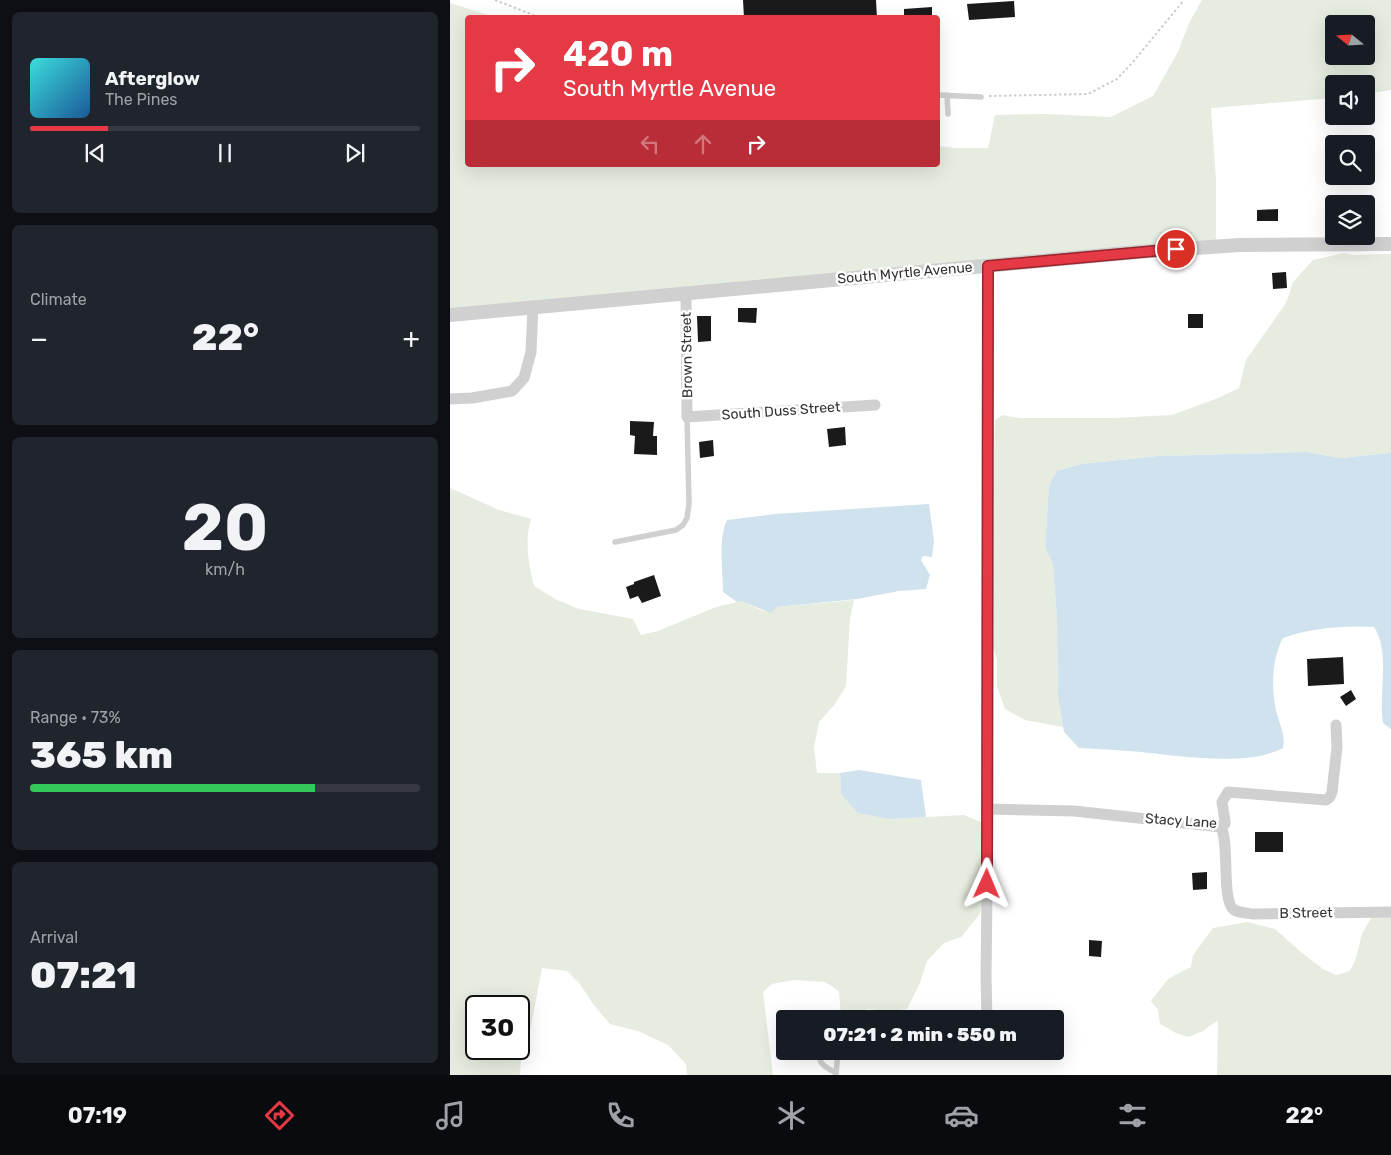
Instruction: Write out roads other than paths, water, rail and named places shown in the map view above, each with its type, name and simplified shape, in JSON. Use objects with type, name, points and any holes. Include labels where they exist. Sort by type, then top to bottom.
[{"type":"street","name":"South Myrtle Avenue","points":[[450,315],[1137,252],[1240,245],[1391,244]]},
{"type":"street","points":[[988,266],[988,809],[986,977],[988,1010]]},
{"type":"street","name":"Brown Street","points":[[686,292],[687,417]]},
{"type":"street","points":[[450,398],[472,398],[512,391],[524,378],[531,352],[533,306]]},
{"type":"street","name":"South Duss Street","points":[[687,417],[875,405]]},
{"type":"street","name":"Stacy Lane","points":[[988,809],[1074,811],[1221,827],[1225,824],[1222,802],[1228,792],[1326,800],[1332,792],[1337,747],[1336,725]]},
{"type":"street","name":"B Street","points":[[1221,827],[1225,839],[1228,898],[1233,909],[1253,914],[1391,912]]},
{"type":"lane","points":[[940,95],[981,97]]},
{"type":"lane","points":[[946,95],[948,114]]},
{"type":"lane","points":[[615,542],[676,530],[683,525],[687,518],[689,504],[687,417]]},
{"type":"lane","points":[[820,1060],[825,1067],[836,1074],[837,1060]]},
{"type":"water","points":[[1307,452],[1340,458],[1391,453],[1391,729],[1383,723],[1383,661],[1379,637],[1374,627],[1351,626],[1316,630],[1283,638],[1275,664],[1273,692],[1284,739],[1283,748],[1268,754],[1251,757],[1214,759],[1079,748],[1064,732],[1058,697],[1057,621],[1053,564],[1045,547],[1049,485],[1057,471],[1081,464],[1158,456]]},
{"type":"water","points":[[929,504],[934,541],[932,557],[923,556],[921,560],[930,575],[926,589],[899,591],[857,599],[777,607],[771,613],[741,601],[737,602],[723,592],[722,545],[724,527],[727,520],[775,514]]},
{"type":"water","points":[[859,770],[921,780],[926,817],[891,819],[858,813],[841,794],[840,773]]}]
